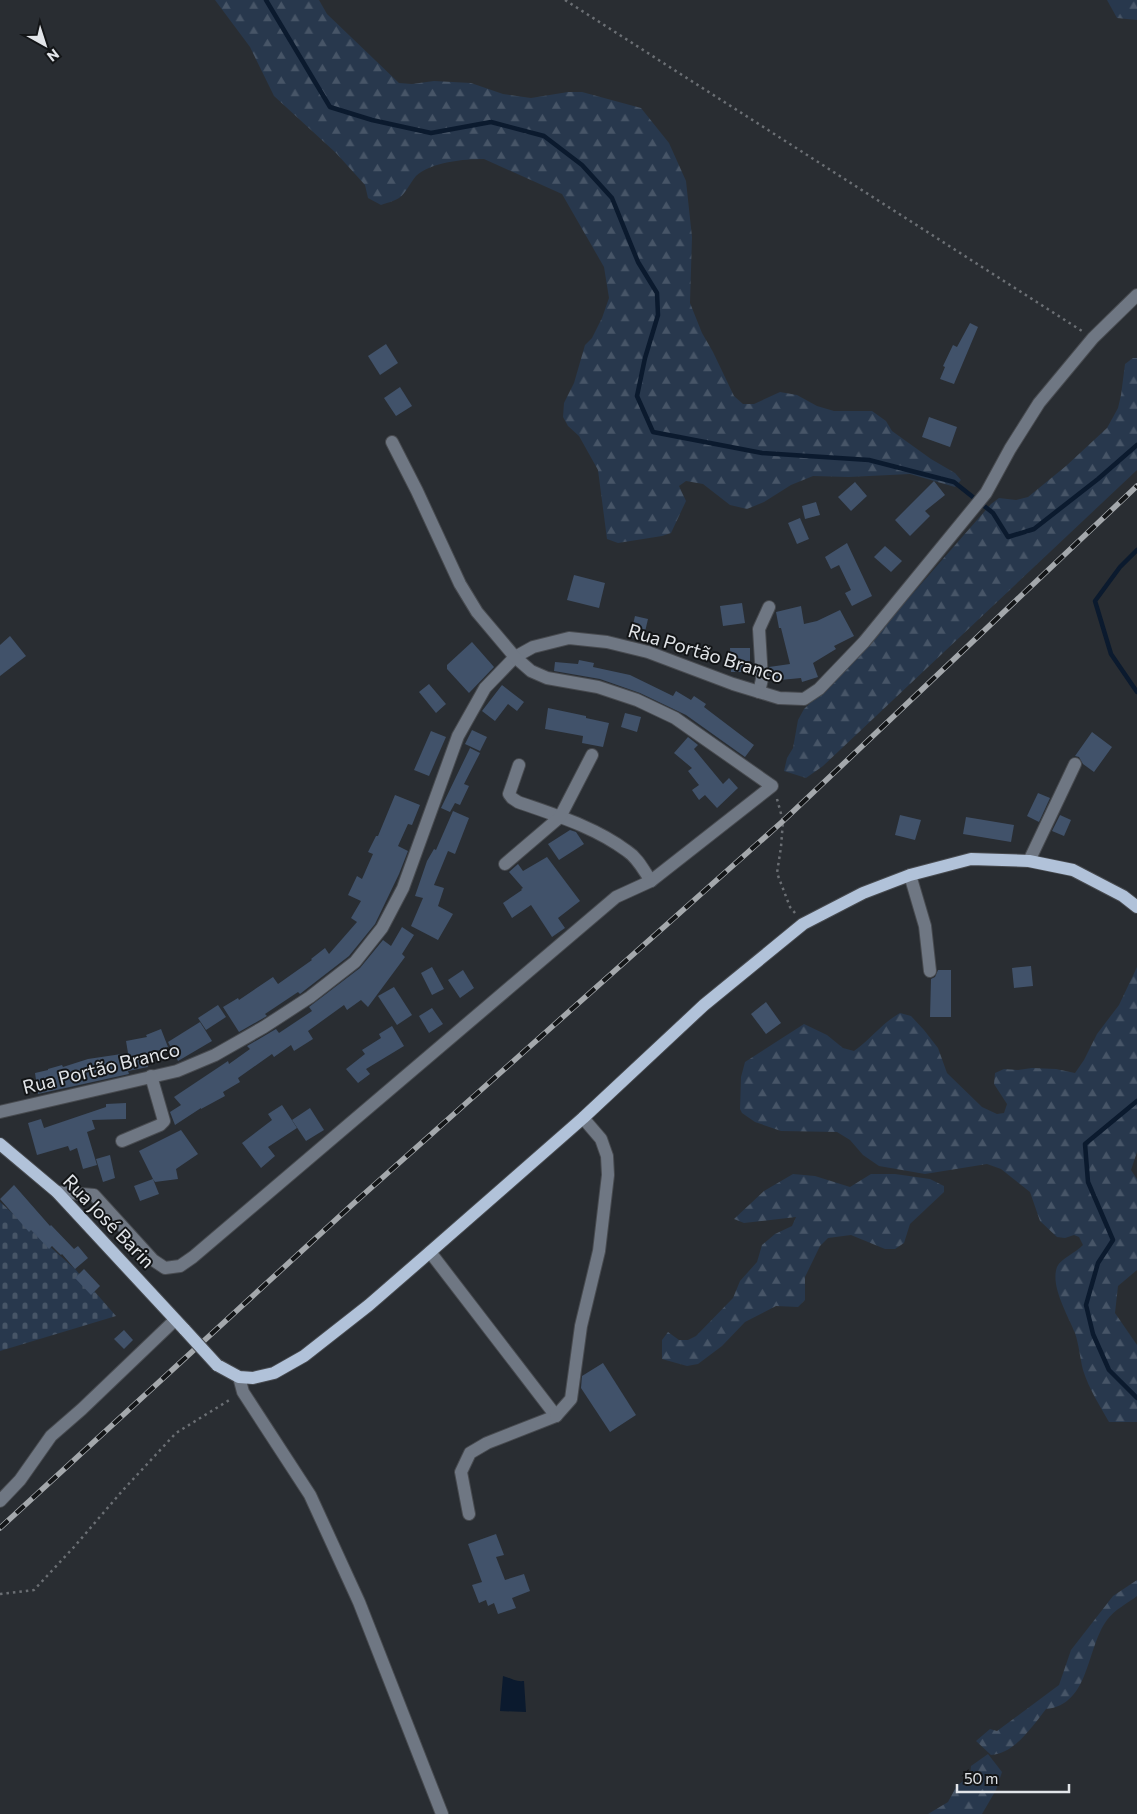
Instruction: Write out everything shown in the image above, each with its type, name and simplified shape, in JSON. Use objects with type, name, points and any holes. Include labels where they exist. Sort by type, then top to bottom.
[{"type":"main road","points":[[238,1377],[262,1377],[274,1373],[291,1365],[321,1344],[369,1305],[583,1118],[704,1004],[803,924],[863,893],[910,875],[971,858],[1029,861],[1073,870],[1123,896],[1137,907]]},
{"type":"main road","name":"Rua José Barin","points":[[0,1144],[57,1192],[217,1365],[238,1377]]},
{"type":"street","name":"Rua Portão Branco","points":[[0,1112],[176,1071],[215,1055],[264,1027],[310,997],[356,962],[382,928],[403,888],[458,736],[485,688],[514,657],[533,647],[569,638],[607,642],[648,652],[778,698],[804,699],[819,689],[864,642],[986,493],[1010,449],[1039,403],[1093,338],[1137,296]]},
{"type":"street","points":[[57,1192],[94,1194],[153,1260],[165,1268],[180,1266],[616,898],[650,881],[772,786],[675,718],[637,700],[598,687],[547,678],[532,671],[514,657],[477,612],[460,584],[392,442]]},
{"type":"street","points":[[759,692],[762,679],[759,629],[769,607]]},
{"type":"street","points":[[505,864],[560,817],[592,755]]},
{"type":"street","points":[[1029,861],[1074,764]]},
{"type":"street","points":[[519,765],[509,794],[512,798],[518,802],[560,817],[629,851],[650,881]]},
{"type":"street","points":[[910,875],[925,926],[930,970]]},
{"type":"street","points":[[122,1141],[160,1125],[164,1121],[151,1076]]},
{"type":"street","points":[[469,1514],[461,1472],[470,1453],[487,1443],[556,1416],[571,1399],[581,1326],[599,1250],[608,1175],[607,1156],[601,1138],[583,1118]]},
{"type":"street","points":[[430,1252],[556,1416]]},
{"type":"street","points":[[0,1501],[20,1480],[51,1436],[175,1320]]},
{"type":"street","points":[[238,1377],[243,1392],[310,1494],[359,1602],[442,1814]]},
{"type":"path","points":[[565,0],[1093,338]]},
{"type":"path","points":[[772,786],[783,822],[777,873],[790,907],[803,924]]},
{"type":"path","points":[[0,1594],[34,1590],[176,1433],[243,1392]]},
{"type":"green space","points":[[215,0],[319,0],[327,14],[399,83],[412,84],[434,81],[471,83],[503,94],[531,98],[568,92],[582,92],[641,108],[669,143],[686,181],[692,237],[690,303],[702,333],[734,396],[743,404],[754,404],[780,392],[797,395],[817,406],[834,411],[872,411],[886,421],[892,431],[931,459],[955,473],[961,480],[955,487],[910,474],[849,477],[813,476],[791,485],[764,502],[747,509],[730,505],[703,484],[686,481],[679,486],[686,501],[671,533],[618,543],[607,539],[598,470],[579,436],[568,426],[563,417],[564,403],[574,383],[585,345],[592,338],[609,298],[604,267],[562,194],[484,159],[476,159],[439,164],[422,171],[416,176],[406,191],[393,201],[381,205],[368,198],[365,185],[336,153],[274,96],[250,47]]},
{"type":"green space","points":[[1107,0],[1137,0],[1137,20],[1117,18]]},
{"type":"green space","points":[[1133,358],[1137,358],[1137,470],[823,766],[806,778],[784,771],[787,758],[793,748],[798,720],[804,709],[859,655],[991,504],[999,498],[1016,500],[1028,497],[1066,466],[1107,428],[1118,408],[1125,364]]},
{"type":"green space","points":[[1137,967],[1137,1152],[1131,1170],[1137,1179],[1137,1270],[1118,1286],[1115,1313],[1137,1345],[1137,1422],[1109,1422],[1085,1377],[1078,1342],[1056,1283],[1055,1275],[1059,1264],[1083,1245],[1079,1237],[1074,1235],[1065,1238],[1057,1237],[1040,1221],[1030,1192],[1001,1169],[987,1164],[925,1174],[879,1166],[863,1155],[850,1140],[837,1132],[781,1131],[755,1122],[742,1113],[740,1109],[741,1077],[745,1062],[804,1024],[827,1035],[843,1048],[854,1051],[900,1013],[911,1016],[924,1030],[938,1048],[947,1073],[982,1107],[997,1114],[1004,1113],[1007,1104],[994,1084],[995,1073],[1004,1069],[1032,1068],[1056,1069],[1075,1073],[1097,1034],[1119,1005]]},
{"type":"green space","points":[[793,1174],[815,1176],[850,1187],[871,1174],[895,1174],[930,1179],[944,1186],[944,1192],[910,1224],[904,1243],[895,1249],[885,1249],[851,1235],[828,1238],[820,1246],[805,1277],[805,1300],[798,1307],[776,1306],[745,1322],[722,1346],[698,1364],[687,1366],[662,1359],[662,1340],[668,1332],[679,1340],[688,1340],[696,1336],[733,1298],[740,1281],[757,1262],[762,1245],[775,1234],[792,1226],[796,1217],[744,1223],[734,1219],[764,1191]]},
{"type":"green space","points":[[0,1202],[75,1269],[116,1316],[0,1351]]},
{"type":"green space","points":[[1137,1580],[1137,1596],[1117,1610],[1107,1620],[1100,1632],[1085,1674],[1071,1697],[1060,1705],[1046,1709],[1015,1745],[1007,1750],[991,1755],[976,1741],[990,1729],[997,1731],[1059,1685],[1071,1650],[1113,1596]]},
{"type":"green space","points":[[988,1754],[1002,1772],[996,1790],[982,1814],[928,1814],[948,1802],[956,1787],[970,1775],[971,1766]]},
{"type":"shaded area","points":[[503,1676],[524,1681],[526,1712],[500,1711]]},
{"type":"building","points":[[970,323],[978,327],[954,384],[940,379],[945,367],[943,366],[953,345],[957,347]]},
{"type":"building","points":[[386,344],[398,363],[380,375],[368,356]]},
{"type":"building","points":[[400,387],[412,406],[396,416],[384,398]]},
{"type":"building","points":[[929,417],[957,427],[950,447],[922,437]]},
{"type":"building","points":[[934,481],[945,495],[925,511],[930,516],[910,536],[895,520]]},
{"type":"building","points":[[855,482],[867,496],[851,511],[838,497]]},
{"type":"building","points":[[816,502],[820,515],[805,519],[802,506]]},
{"type":"building","points":[[800,518],[809,539],[797,544],[788,523]]},
{"type":"building","points":[[847,543],[872,596],[852,606],[845,593],[851,590],[839,565],[831,569],[825,557]]},
{"type":"building","points":[[885,546],[902,561],[891,572],[874,557]]},
{"type":"building","points":[[574,575],[605,583],[599,608],[567,600]]},
{"type":"building","points":[[742,603],[745,623],[723,626],[720,606]]},
{"type":"building","points":[[801,606],[804,624],[817,621],[840,610],[854,636],[834,646],[836,649],[813,663],[818,677],[802,682],[801,678],[770,681],[769,667],[790,664],[776,612]]},
{"type":"building","points":[[635,616],[648,619],[643,640],[630,637]]},
{"type":"building","points":[[10,636],[26,656],[0,676],[0,645]]},
{"type":"building","points":[[472,642],[494,667],[469,693],[447,669],[447,665]]},
{"type":"building","points":[[730,648],[750,648],[750,672],[731,672]]},
{"type":"building","points":[[579,660],[594,663],[593,667],[630,675],[673,696],[676,691],[691,700],[694,696],[706,704],[704,707],[754,745],[745,757],[686,715],[640,693],[600,679],[554,671],[555,662],[578,664]]},
{"type":"building","points":[[429,684],[446,704],[436,713],[419,692]]},
{"type":"building","points":[[502,685],[524,702],[517,711],[508,704],[495,721],[482,711]]},
{"type":"building","points":[[548,708],[609,723],[603,747],[582,743],[583,736],[545,729]]},
{"type":"building","points":[[625,713],[641,717],[637,732],[621,727]]},
{"type":"building","points":[[472,730],[487,737],[480,751],[465,744]]},
{"type":"building","points":[[431,731],[446,737],[429,776],[414,770]]},
{"type":"building","points":[[1092,732],[1112,747],[1094,772],[1083,764],[1079,757],[1075,756]]},
{"type":"building","points":[[688,737],[698,745],[694,749],[723,784],[729,778],[738,788],[717,808],[705,795],[699,800],[692,790],[699,785],[688,771],[692,768],[674,753]]},
{"type":"building","points":[[470,748],[480,753],[464,784],[469,786],[460,805],[455,803],[450,812],[441,808]]},
{"type":"building","points":[[1038,793],[1050,798],[1039,822],[1027,816]]},
{"type":"building","points":[[395,795],[420,805],[412,825],[408,824],[398,846],[408,851],[375,924],[349,956],[300,994],[298,992],[265,1014],[267,1016],[239,1032],[223,1007],[238,998],[239,1000],[273,977],[278,984],[312,960],[325,948],[329,954],[357,922],[351,918],[361,901],[348,895],[357,876],[362,879],[373,854],[368,852],[376,836],[378,836]]},
{"type":"building","points":[[453,811],[469,818],[455,854],[448,851],[434,885],[444,888],[438,906],[453,914],[438,940],[411,926],[423,898],[415,896],[427,861],[434,849],[436,850]]},
{"type":"building","points":[[900,815],[921,820],[915,840],[895,835]]},
{"type":"building","points":[[1060,815],[1071,820],[1064,836],[1052,831]]},
{"type":"building","points":[[966,817],[1014,825],[1011,842],[963,834]]},
{"type":"building","points":[[570,830],[576,832],[584,844],[559,860],[548,844]]},
{"type":"building","points":[[547,857],[580,901],[558,918],[565,928],[552,937],[531,905],[512,918],[503,903],[523,888],[509,872],[518,864],[523,871]]},
{"type":"building","points":[[402,927],[414,935],[402,954],[405,957],[368,1007],[361,1000],[347,1010],[344,1005],[308,1031],[313,1039],[294,1051],[291,1045],[274,1057],[272,1054],[238,1078],[240,1082],[223,1092],[225,1096],[201,1108],[175,1125],[170,1112],[181,1105],[174,1097],[228,1061],[229,1064],[250,1049],[247,1046],[276,1029],[279,1033],[312,1011],[309,1007],[360,968],[383,940],[391,946]]},
{"type":"building","points":[[1031,966],[1033,986],[1014,988],[1012,968]]},
{"type":"building","points":[[432,967],[444,989],[432,995],[421,973]]},
{"type":"building","points":[[463,970],[474,988],[460,998],[448,980]]},
{"type":"building","points":[[938,970],[951,970],[951,1017],[930,1017],[931,979],[935,977]]},
{"type":"building","points":[[394,987],[412,1015],[397,1025],[378,996]]},
{"type":"building","points":[[766,1002],[781,1023],[766,1034],[751,1014]]},
{"type":"building","points":[[218,1005],[226,1017],[206,1030],[198,1018]]},
{"type":"building","points":[[432,1008],[443,1024],[429,1033],[419,1016]]},
{"type":"building","points":[[200,1022],[212,1041],[178,1061],[168,1042]]},
{"type":"building","points":[[392,1026],[404,1046],[366,1069],[370,1074],[358,1083],[346,1069],[365,1054],[362,1050],[381,1038],[379,1034]]},
{"type":"building","points":[[161,1029],[168,1047],[146,1055],[148,1067],[128,1071],[129,1074],[38,1094],[35,1073],[88,1059],[128,1053],[126,1041],[147,1037],[146,1035]]},
{"type":"building","points":[[126,1103],[126,1119],[92,1120],[95,1129],[87,1132],[97,1165],[83,1169],[77,1148],[70,1151],[68,1146],[37,1155],[28,1123],[41,1119],[44,1128],[106,1107],[106,1104]]},
{"type":"building","points":[[282,1105],[297,1128],[268,1147],[275,1156],[261,1168],[242,1143],[272,1120],[268,1114]]},
{"type":"building","points":[[310,1108],[324,1130],[306,1141],[292,1120]]},
{"type":"building","points":[[181,1130],[198,1154],[176,1169],[178,1179],[155,1182],[139,1151]]},
{"type":"building","points":[[110,1155],[115,1178],[103,1182],[96,1159]]},
{"type":"building","points":[[153,1179],[159,1194],[140,1201],[134,1186]]},
{"type":"building","points":[[14,1185],[50,1226],[74,1249],[78,1246],[88,1258],[75,1269],[62,1254],[52,1246],[49,1249],[31,1230],[29,1232],[0,1199]]},
{"type":"building","points":[[84,1269],[100,1286],[91,1295],[75,1278]]},
{"type":"building","points":[[124,1330],[133,1340],[124,1349],[114,1339]]},
{"type":"building","points":[[603,1363],[636,1415],[610,1432],[581,1388],[582,1376]]},
{"type":"building","points":[[496,1534],[504,1555],[496,1557],[505,1580],[524,1574],[530,1591],[512,1598],[516,1608],[498,1614],[494,1603],[488,1606],[486,1600],[479,1603],[472,1585],[482,1582],[468,1544]]},
{"type":"waterway","points":[[266,0],[330,107],[372,120],[431,133],[491,122],[544,136],[582,165],[612,198],[638,262],[657,293],[658,315],[645,358],[637,396],[653,432],[762,453],[869,460],[954,482],[993,513],[1008,537],[1034,529],[1098,479],[1137,445]]},
{"type":"waterway","points":[[1137,550],[1120,567],[1095,601],[1111,654],[1137,692]]},
{"type":"waterway","points":[[1137,1101],[1085,1144],[1088,1182],[1113,1240],[1098,1263],[1086,1305],[1093,1334],[1109,1370],[1137,1398]]},
{"type":"railway","points":[[0,1528],[354,1203],[783,821],[1137,486]]}]
